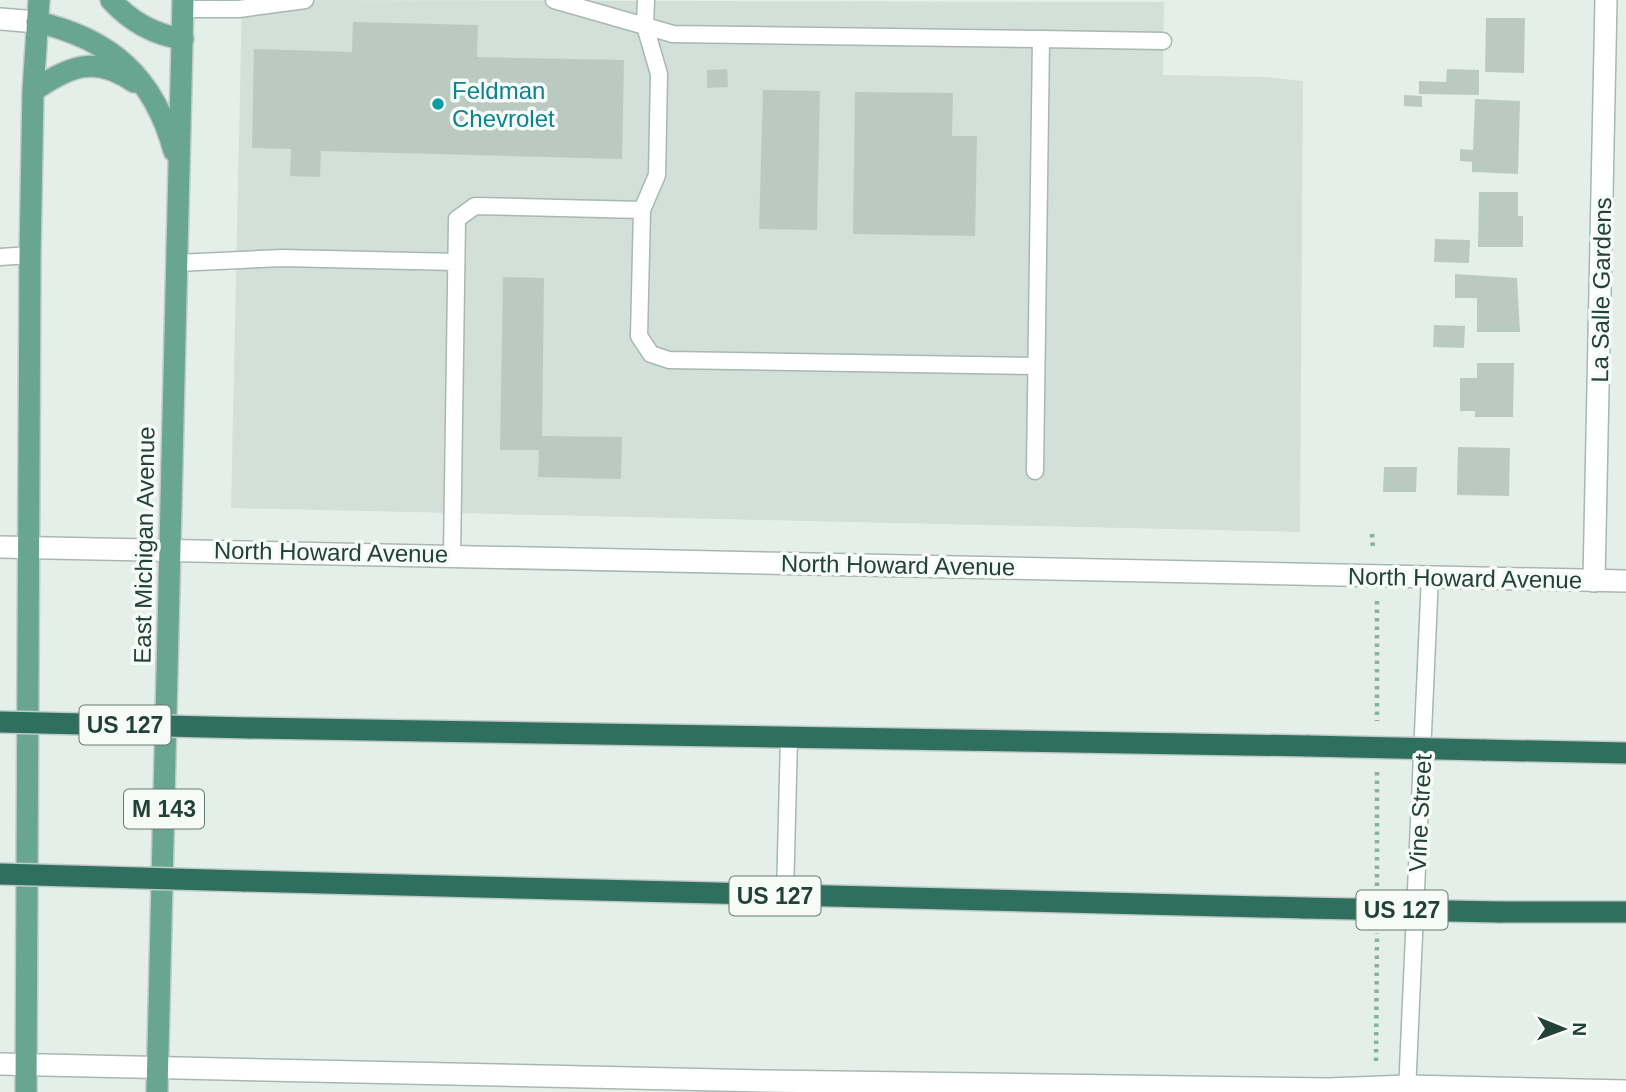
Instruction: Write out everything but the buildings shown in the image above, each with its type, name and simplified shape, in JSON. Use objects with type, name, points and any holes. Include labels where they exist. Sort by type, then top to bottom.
[{"type":"highway","name":"US 127","points":[[0,722],[1626,753]]},
{"type":"highway","name":"US 127","points":[[0,874],[785,896],[1498,912],[1626,912]]},
{"type":"main road","points":[[26,1092],[30,255],[33,91],[39,0]]},
{"type":"main road","points":[[111,0],[141,25],[168,37],[183,39]]},
{"type":"main road","name":"East Michigan Avenue","points":[[157,1092],[183,4]]},
{"type":"main road","points":[[37,22],[75,31],[106,47],[128,65],[153,100],[171,140],[179,170]]},
{"type":"main road","points":[[33,91],[63,71],[95,66],[124,75],[153,100]]},
{"type":"street","name":"La Salle Gardens","points":[[1594,581],[1606,0]]},
{"type":"street","points":[[0,19],[37,22]]},
{"type":"street","name":"North Howard Avenue","points":[[0,547],[1626,581]]},
{"type":"street","points":[[0,1064],[157,1068],[491,1084],[1328,1090],[1376,1087],[1626,1091]]},
{"type":"lane","points":[[183,4],[239,9],[305,0]]},
{"type":"lane","points":[[554,0],[673,34],[1163,41]]},
{"type":"lane","points":[[646,0],[645,26],[659,74],[657,175],[642,210],[639,336],[651,354],[670,360],[1036,366]]},
{"type":"lane","points":[[1035,471],[1041,39]]},
{"type":"lane","points":[[452,555],[457,219],[475,206],[642,210]]},
{"type":"lane","points":[[0,257],[30,255]]},
{"type":"lane","points":[[177,263],[282,258],[456,262]]},
{"type":"lane","name":"Vine Street","points":[[1407,1089],[1430,576]]},
{"type":"lane","points":[[785,896],[789,737]]},
{"type":"path","points":[[1372,534],[1377,730]]},
{"type":"path","points":[[1377,771],[1377,895]]},
{"type":"path","points":[[1376,1087],[1377,922]]},
{"type":"shaded area","points":[[242,0],[1164,2],[1163,75],[1265,77],[1303,81],[1300,532],[231,508]]},
{"type":"place","name":"Feldman Chevrolet","points":[[438,104]]}]
